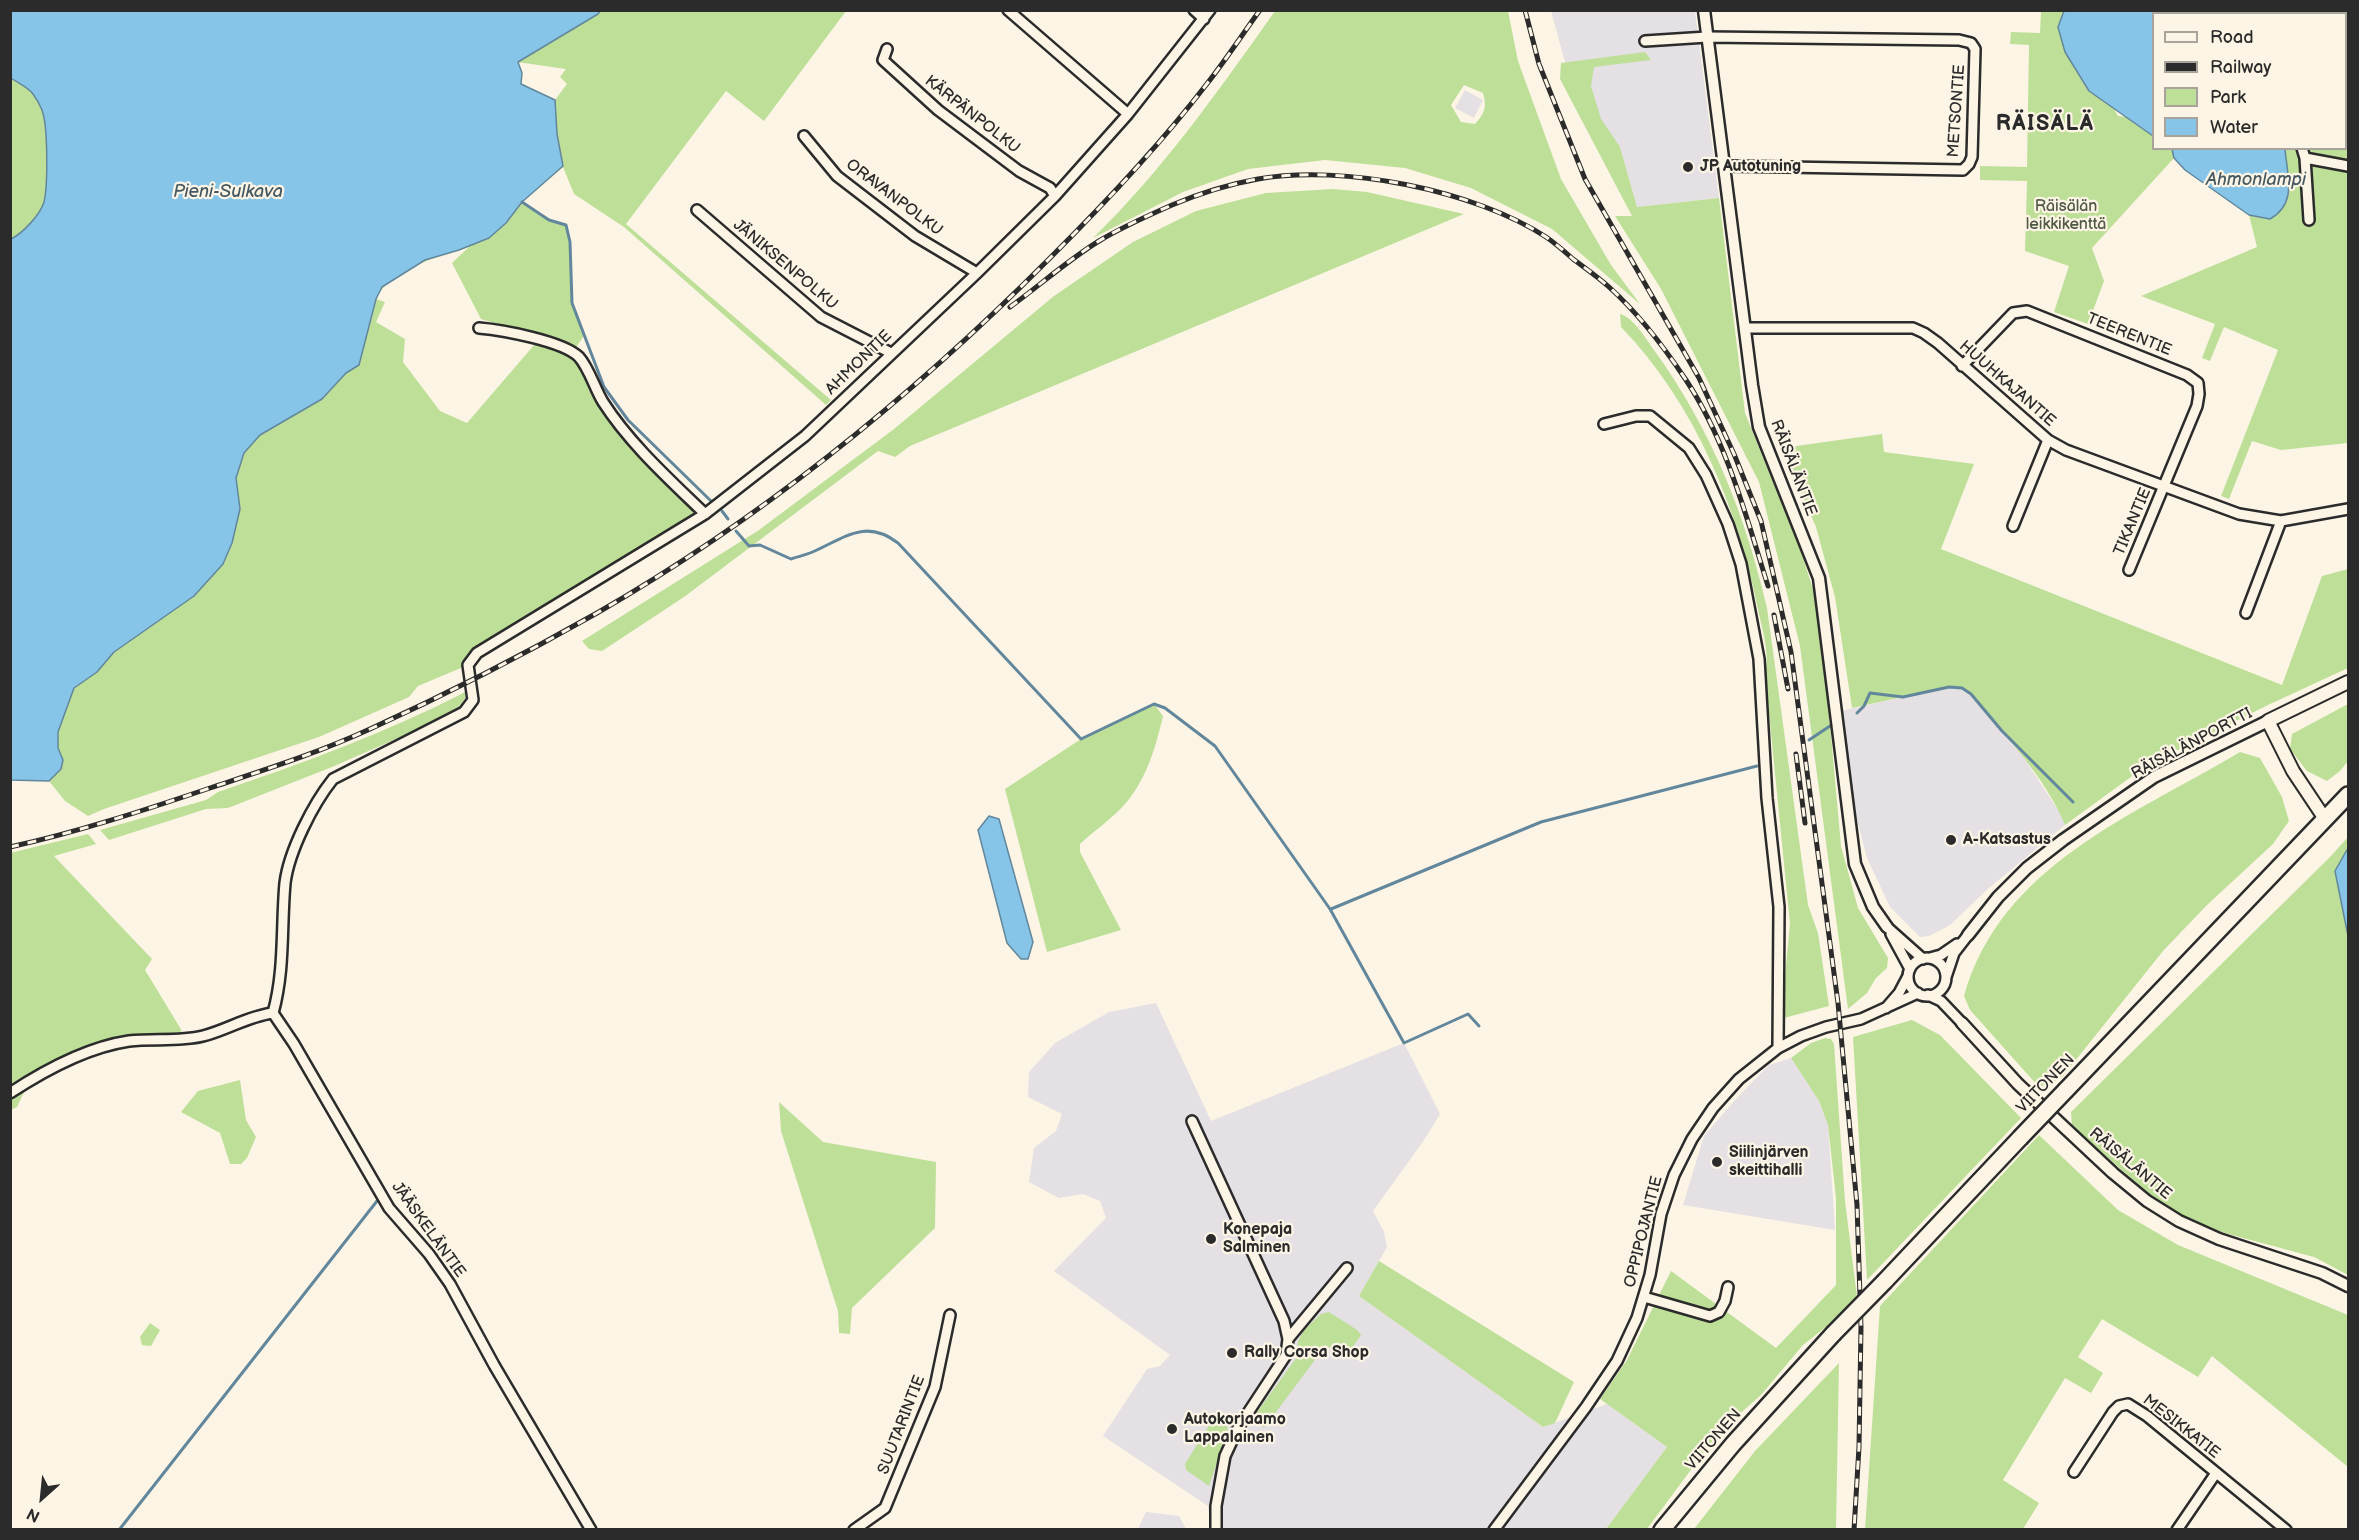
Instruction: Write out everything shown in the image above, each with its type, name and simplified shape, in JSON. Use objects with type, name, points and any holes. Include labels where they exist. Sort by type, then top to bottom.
[{"type":"highway","name":"VIITONEN","points":[[1662,1530],[1733,1444],[1833,1334],[2349,795]]},
{"type":"main road","points":[[2325,819],[2293,771],[2268,721],[2349,682]]},
{"type":"street","points":[[1008,10],[1128,114]]},
{"type":"street","points":[[1194,10],[1204,20]]},
{"type":"street","name":"AHMONTIE","points":[[273,1013],[279,992],[285,881],[289,864],[320,796],[333,779],[464,712],[473,700],[468,665],[477,653],[705,514],[805,436],[1055,196],[1128,114],[1210,10]]},
{"type":"street","name":"RÄISÄLÄNTIE","points":[[1704,10],[1760,427],[1819,578],[1855,864],[1873,908],[1887,927]]},
{"type":"street","points":[[1645,41],[1707,37]]},
{"type":"street","name":"METSONTIE","points":[[1707,37],[1959,40],[1971,43],[1976,52],[1971,159],[1963,170],[1726,166]]},
{"type":"street","name":"KÄRPÄNPOLKU","points":[[887,49],[883,60],[938,110],[1019,171],[1050,188],[1055,196]]},
{"type":"street","name":"ORAVANPOLKU","points":[[804,136],[837,176],[915,236],[977,273]]},
{"type":"street","points":[[2309,220],[2303,153],[2349,166]]},
{"type":"street","name":"JÄNIKSENPOLKU","points":[[697,210],[821,317],[891,353]]},
{"type":"street","name":"TEERENTIE","points":[[1962,366],[2013,313],[2027,312],[2187,375],[2198,383],[2197,406],[2164,486]]},
{"type":"street","points":[[479,328],[510,331],[542,341],[579,357],[603,402],[626,432],[705,514]]},
{"type":"street","name":"HUUHKAJANTIE","points":[[1745,328],[1913,328],[1938,343],[2048,440],[2066,450],[2239,514],[2281,521],[2349,509]]},
{"type":"street","points":[[1604,424],[1636,416],[1650,416],[1689,448],[1728,524],[1742,564],[1759,659],[1767,798],[1779,907],[1778,1048]]},
{"type":"street","points":[[2013,526],[2048,440]]},
{"type":"street","name":"TIKANTIE","points":[[2129,570],[2164,486]]},
{"type":"street","points":[[2246,613],[2281,521]]},
{"type":"street","name":"RÄISÄLÄNPORTTI","points":[[1968,935],[1998,897],[2027,868],[2063,840],[2154,777],[2268,721]]},
{"type":"street","points":[[1887,927],[1926,958],[1940,963],[1943,968],[1945,998],[1962,1023]]},
{"type":"street","points":[[1887,927],[1909,972],[1910,986],[1941,1001],[1962,1023]]},
{"type":"street","points":[[1883,1011],[1899,993],[1917,961],[1941,955],[1968,935]]},
{"type":"street","points":[[1923,994],[1939,991],[1954,953],[1968,935]]},
{"type":"street","name":"OPPIPOJANTIE","points":[[1494,1530],[1617,1361],[1644,1297],[1670,1187],[1692,1140],[1713,1108],[1739,1079],[1778,1048],[1801,1036],[1826,1027],[1861,1019],[1923,994]]},
{"type":"street","points":[[10,1093],[84,1054],[125,1042],[202,1036],[259,1014],[273,1013]]},
{"type":"street","name":"JÄÄSKELÄNTIE","points":[[273,1013],[306,1063],[389,1208],[429,1254],[450,1284],[494,1365],[591,1530]]},
{"type":"street","name":"RÄISÄLÄNTIE","points":[[1962,1023],[2018,1084],[2113,1173],[2147,1201],[2179,1221],[2219,1239],[2322,1273],[2349,1286]]},
{"type":"street","points":[[1192,1121],[1284,1321],[1288,1338],[1286,1355],[1238,1428],[1228,1449],[1216,1506],[1216,1530]]},
{"type":"street","points":[[1288,1338],[1347,1268]]},
{"type":"street","points":[[1644,1297],[1710,1316],[1719,1312],[1725,1301],[1728,1287]]},
{"type":"street","name":"SUUTARINTIE","points":[[854,1530],[885,1508],[935,1387],[950,1315]]},
{"type":"street","name":"MESIKKATIE","points":[[2074,1472],[2113,1412],[2119,1406],[2128,1404],[2146,1416],[2286,1530]]},
{"type":"street","points":[[2177,1530],[2216,1473]]},
{"type":"shaded area","points":[[1551,11],[1695,11],[1719,198],[1637,207],[1620,147],[1571,84]]},
{"type":"shaded area","points":[[1465,90],[1483,100],[1474,118],[1455,108]]},
{"type":"shaded area","points":[[1949,687],[1962,688],[1971,694],[2018,749],[2060,813],[2065,825],[1989,888],[1950,925],[1929,936],[1920,937],[1890,907],[1867,858],[1844,770],[1836,712]]},
{"type":"shaded area","points":[[1156,1003],[1211,1121],[1404,1043],[1440,1114],[1373,1211],[1384,1232],[1387,1247],[1359,1296],[1543,1427],[1607,1404],[1667,1447],[1606,1529],[1211,1529],[1208,1506],[1103,1436],[1147,1369],[1160,1366],[1170,1355],[1054,1271],[1106,1218],[1100,1201],[1083,1194],[1059,1198],[1029,1182],[1034,1148],[1056,1131],[1062,1114],[1028,1097],[1029,1072],[1055,1043],[1109,1012]]},
{"type":"shaded area","points":[[1791,1058],[1819,1101],[1828,1125],[1835,1230],[1683,1205],[1704,1136],[1769,1065]]},
{"type":"shaded area","points":[[1146,1512],[1179,1516],[1186,1529],[1138,1529]]},
{"type":"green space","points":[[554,11],[846,11],[764,121],[726,91],[626,224],[831,400],[826,405],[624,227],[574,194],[563,167],[522,202],[549,220],[566,225],[570,242],[572,303],[585,334],[575,349],[603,402],[705,514],[477,653],[468,665],[418,686],[409,697],[319,737],[88,816],[65,801],[49,781],[11,780],[10,722],[521,84],[555,100],[567,84],[560,77],[566,69],[517,62]],"holes":[[[470,246],[452,263],[481,319],[541,337],[467,423],[440,411],[403,362],[405,339],[376,322],[385,302],[376,299],[393,278],[431,259]]]},
{"type":"green space","points":[[1275,11],[1508,11],[1518,61],[1561,179],[1611,265],[1640,304],[1552,229],[1471,188],[1405,168],[1325,160],[1248,169],[1183,192],[1093,238],[1167,157]],"holes":[[[1464,85],[1483,93],[1485,106],[1475,124],[1461,122],[1451,105]]]},
{"type":"green space","name":"Räisälän leikkikenttä","points":[[2041,11],[2064,11],[2058,27],[2065,52],[2088,91],[2111,104],[2118,116],[2126,117],[2152,135],[2152,150],[2172,150],[2174,158],[2092,248],[2104,281],[2088,324],[2054,312],[2069,266],[2025,251],[2027,181],[1980,180],[1980,166],[2027,167],[2029,45],[2010,44],[2011,32],[2040,33]]},
{"type":"green space","points":[[2348,11],[2348,443],[2281,450],[2252,441],[2229,499],[2221,496],[2278,350],[2224,327],[2210,361],[2202,358],[2215,324],[2141,296],[2257,247],[2249,215],[2270,219],[2289,194],[2285,150],[2347,150],[2347,12],[2269,12]]},
{"type":"green space","points":[[1645,52],[1651,60],[1594,67],[1591,86],[1601,119],[1620,147],[1637,207],[1719,198],[1745,413],[1801,552],[1814,592],[1829,714],[1841,846],[1858,908],[1888,958],[1887,968],[1876,978],[1867,993],[1848,1009],[1800,646],[1759,482],[1661,289],[1615,216],[1632,216],[1560,79],[1561,63]]},
{"type":"green space","points":[[10,78],[26,87],[41,108],[47,156],[42,207],[21,233],[11,239]]},
{"type":"green space","points":[[1333,189],[1367,192],[1464,214],[910,446],[895,457],[878,451],[684,597],[602,651],[589,649],[582,641],[759,530],[894,429],[1054,296],[1133,242],[1196,211],[1266,193]]},
{"type":"green space","points":[[1620,314],[1630,319],[1643,335],[1693,410],[1724,473],[1748,539],[1767,608],[1808,905],[1818,933],[1829,1006],[1784,1018],[1782,1008],[1790,924],[1765,673],[1766,651],[1739,536],[1726,498],[1692,424],[1671,389],[1621,327]]},
{"type":"green space","points":[[1882,434],[1884,452],[1974,464],[1941,549],[2282,685],[2322,576],[2348,569],[2348,668],[2146,766],[2065,825],[2036,774],[1997,725],[1962,688],[1949,687],[1852,708],[1835,597],[1816,527],[1782,448]]},
{"type":"green space","points":[[465,692],[465,698],[459,707],[421,728],[332,767],[228,808],[206,809],[109,840],[100,830],[206,800],[218,792],[375,734]]},
{"type":"green space","points":[[1154,704],[1163,716],[1154,750],[1140,783],[1126,803],[1080,844],[1080,852],[1121,930],[1047,952],[1005,789],[1081,739]]},
{"type":"green space","points":[[2348,704],[2348,761],[2327,781],[2307,771],[2290,749],[2292,734]]},
{"type":"green space","points":[[2240,752],[2260,758],[2282,797],[2289,821],[2273,844],[2207,905],[2163,951],[2063,1076],[2049,1085],[2038,1086],[1970,1010],[1964,996],[1982,951],[2008,912],[2039,878],[2076,849],[2115,823]]},
{"type":"green space","points":[[88,834],[96,844],[54,856],[152,959],[145,970],[182,1031],[165,1039],[156,1038],[84,1054],[29,1081],[17,1107],[11,1110],[10,853]]},
{"type":"green space","points":[[2348,837],[2348,848],[2335,871],[2348,936],[2348,1275],[2314,1257],[2206,1228],[2160,1203],[2072,1127],[2071,1112]]},
{"type":"green space","points":[[1912,1020],[1940,1035],[2021,1118],[1867,1280],[1853,1037]]},
{"type":"green space","points":[[1825,1038],[1831,1039],[1834,1044],[1845,1201],[1857,1297],[1803,1345],[1761,1395],[1719,1432],[1647,1529],[1606,1529],[1667,1447],[1600,1399],[1627,1360],[1671,1271],[1776,1348],[1836,1285],[1836,1198],[1828,1125],[1819,1101],[1791,1058],[1811,1043]]},
{"type":"green space","points":[[240,1080],[246,1120],[256,1137],[247,1158],[241,1164],[230,1164],[220,1133],[181,1112],[198,1091]]},
{"type":"green space","points":[[779,1102],[823,1142],[936,1162],[935,1228],[852,1308],[850,1334],[839,1333],[838,1311],[781,1131]]},
{"type":"green space","points":[[2039,1135],[2118,1210],[2178,1245],[2348,1315],[2348,1467],[2212,1356],[2198,1377],[2102,1319],[2078,1357],[2103,1373],[2091,1393],[2065,1378],[2003,1480],[2039,1503],[2023,1529],[1865,1529],[1880,1306]]},
{"type":"green space","points":[[1379,1261],[1574,1382],[1555,1423],[1543,1427],[1359,1296]]},
{"type":"green space","points":[[1329,1312],[1361,1335],[1345,1358],[1326,1345],[1264,1428],[1256,1420],[1255,1415],[1297,1357],[1298,1341],[1304,1330],[1321,1314]]},
{"type":"green space","points":[[150,1323],[160,1330],[151,1346],[142,1345],[140,1337]]},
{"type":"green space","points":[[1839,1363],[1836,1529],[1694,1529],[1755,1451]]},
{"type":"green space","points":[[1213,1419],[1227,1426],[1228,1431],[1209,1486],[1186,1470],[1185,1464]]},
{"type":"water","points":[[2269,10],[2270,12],[2152,12],[2152,135],[2089,91],[2065,52],[2058,27],[2064,11]]},
{"type":"water","name":"Pieni-Sulkava","points":[[10,11],[600,11],[518,62],[522,73],[521,84],[555,100],[557,134],[563,166],[522,202],[506,223],[489,238],[425,260],[382,287],[376,299],[359,365],[346,373],[322,399],[260,435],[244,453],[236,478],[240,509],[232,543],[223,564],[194,596],[114,652],[97,672],[74,688],[58,732],[58,748],[63,760],[61,769],[49,781],[10,780],[11,239],[31,223],[42,207],[47,156],[41,108],[26,87],[11,78]]},
{"type":"water","name":"Ahmonlampi","points":[[2172,150],[2285,150],[2289,178],[2288,197],[2279,212],[2270,219],[2249,215],[2185,170],[2174,158]]},
{"type":"water","points":[[989,816],[999,819],[1033,942],[1028,959],[1021,959],[1007,943],[978,830]]},
{"type":"water","points":[[2348,848],[2348,936],[2335,871]]},
{"type":"waterway","points":[[522,202],[549,220],[566,225],[570,242],[572,303],[604,387],[628,420],[711,501]]},
{"type":"waterway","points":[[722,511],[728,519]]},
{"type":"waterway","points":[[736,531],[749,546],[760,545],[791,559],[858,532],[877,532],[887,536],[898,543],[1081,739],[1154,704],[1165,708],[1215,746],[1330,909],[1404,1043],[1468,1014],[1479,1026]]},
{"type":"waterway","points":[[1857,713],[1864,706],[1870,693],[1903,697],[1949,687],[1962,688],[1971,694],[2002,731],[2073,802]]},
{"type":"waterway","points":[[1809,740],[1830,726]]},
{"type":"waterway","points":[[1331,909],[1541,822],[1757,766]]},
{"type":"waterway","points":[[119,1530],[377,1201]]},
{"type":"railway","points":[[10,847],[61,835],[136,812],[291,761],[350,738],[456,688],[541,644],[659,576],[719,536],[778,494],[892,405],[999,308],[1151,152],[1213,76],[1260,10]]},
{"type":"railway","points":[[1525,10],[1539,64],[1585,179],[1699,378],[1734,454],[1761,521],[1791,652],[1838,1003],[1857,1205],[1861,1327],[1859,1447],[1854,1530]]},
{"type":"railway","points":[[1010,307],[1076,256],[1117,231],[1182,201],[1247,181],[1292,175],[1367,178],[1446,194],[1483,206],[1516,220],[1553,242],[1620,297],[1660,343],[1686,380],[1713,428],[1734,480],[1768,586]]},
{"type":"railway","points":[[1774,615],[1788,689]]},
{"type":"railway","points":[[1796,754],[1805,823]]},
{"type":"place","name":"JP Autotuning","points":[[1688,167]]},
{"type":"place","name":"A-Katsastus","points":[[1951,840]]},
{"type":"place","name":"Siilinjärven skeittihalli","points":[[1717,1162]]},
{"type":"place","name":"Konepaja Salminen","points":[[1211,1239]]},
{"type":"place","name":"Rally Corsa Shop","points":[[1232,1353]]},
{"type":"place","name":"Autokorjaamo Lappalainen","points":[[1172,1429]]},
{"type":"district","name":"RÄISÄLÄ","points":[[2045,124]]}]
